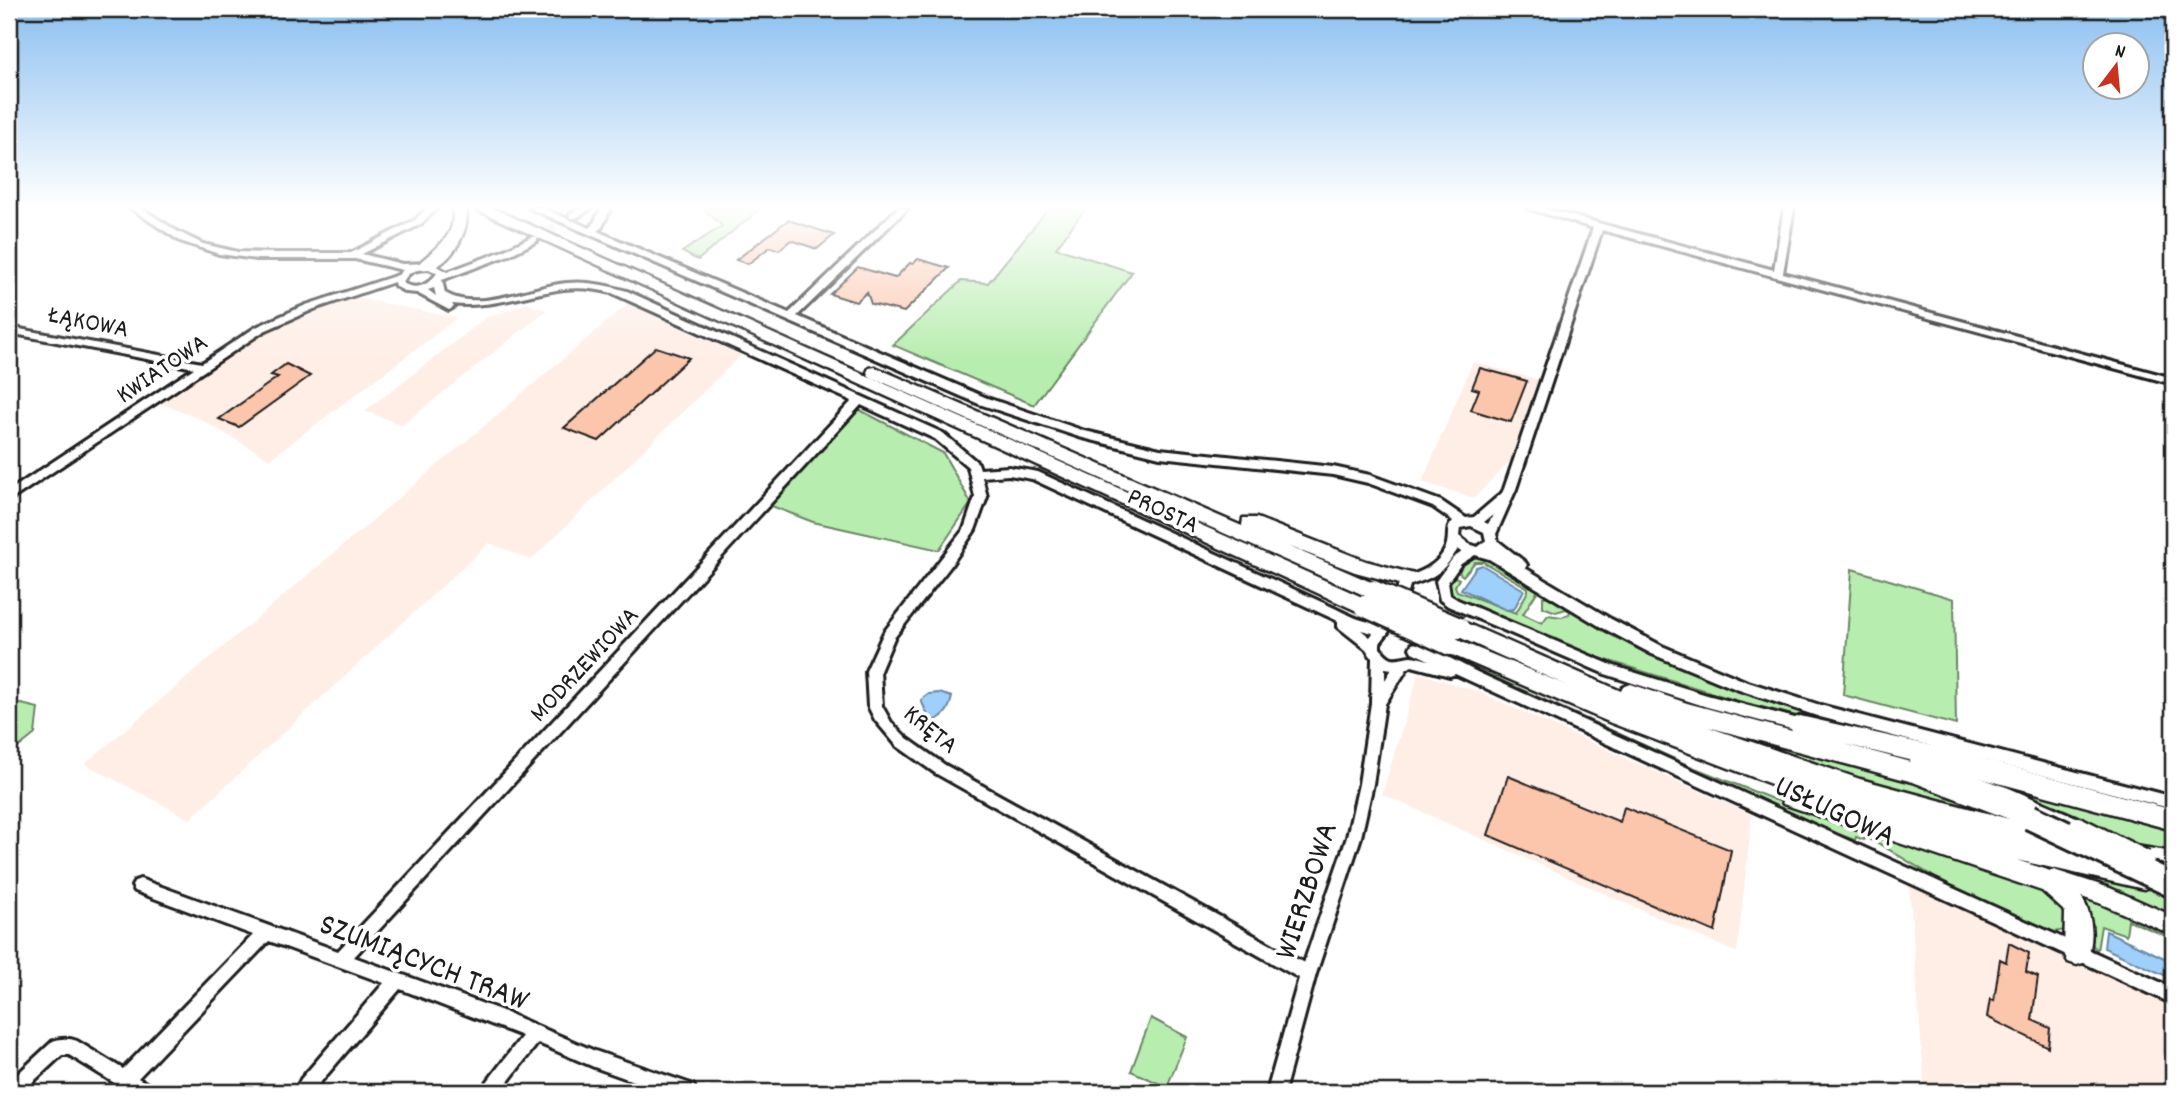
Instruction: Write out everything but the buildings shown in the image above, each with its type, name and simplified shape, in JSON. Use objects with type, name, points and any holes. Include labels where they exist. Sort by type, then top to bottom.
[{"type":"highway","points":[[431,272],[437,259]]},
{"type":"highway","points":[[598,259],[1454,637],[1637,734],[1712,768],[1823,809],[2017,870],[2049,883],[2071,898],[2078,910],[2080,922],[2077,953]]},
{"type":"highway","points":[[623,259],[1058,452],[1368,598]]},
{"type":"highway","points":[[1058,452],[1186,496],[1362,567],[1415,578]]},
{"type":"highway","points":[[1454,637],[1498,645],[1687,712],[1914,773],[2030,817],[2173,884]]},
{"type":"highway","points":[[1498,645],[1654,715],[1832,779],[2021,833],[2173,863]]},
{"type":"highway","points":[[1557,692],[1757,772],[1863,807],[2027,852],[2173,884]]},
{"type":"highway","points":[[1800,725],[1946,759],[2173,820]]},
{"type":"main road","points":[[2017,870],[2103,895],[2173,926]]},
{"type":"street","points":[[368,259],[431,272],[491,259]]},
{"type":"street","points":[[655,259],[983,401],[1083,434],[1172,455],[1348,473],[1388,484],[1421,498],[1456,528],[1461,546],[1485,544]]},
{"type":"street","points":[[791,317],[850,259]]},
{"type":"street","points":[[1485,544],[1509,493],[1587,259]]},
{"type":"street","points":[[1719,259],[2173,381]]},
{"type":"street","points":[[1778,275],[1781,259]]},
{"type":"street","points":[[388,264],[400,276],[398,284],[446,306],[465,309],[493,306],[534,292]]},
{"type":"street","points":[[413,289],[431,272]]},
{"type":"street","points":[[431,272],[444,296],[464,304],[494,302],[578,285],[623,293],[955,445],[970,458],[980,473]]},
{"type":"street","name":"KWIATOWA","points":[[9,498],[202,366],[271,323],[400,276],[431,272]]},
{"type":"street","name":"KWIATOWA","points":[[349,295],[393,288],[413,289]]},
{"type":"street","name":"ŁĄKOWA","points":[[9,330],[202,366]]},
{"type":"street","name":"MODRZEWIOWA","points":[[341,959],[859,400]]},
{"type":"street","name":"PROSTA","points":[[980,473],[1017,472],[1034,475],[1323,609],[1364,626],[1383,629]]},
{"type":"street","name":"KRĘTA","points":[[980,473],[983,491],[978,513],[889,638],[878,659],[872,687],[873,703],[888,730],[912,751],[940,769],[1308,974]]},
{"type":"street","points":[[1456,528],[1477,522],[1509,493]]},
{"type":"street","points":[[1477,522],[1485,544],[1606,624],[1657,650],[1766,694],[1820,711],[2173,803]]},
{"type":"street","points":[[1376,652],[1383,629],[1396,614],[1402,585],[1430,574],[1452,548],[1456,528]]},
{"type":"street","name":"WIERZBOWA","points":[[1378,703],[1410,658],[1421,625],[1442,592],[1442,581],[1457,561],[1485,544]]},
{"type":"street","points":[[1415,578],[1432,579],[1442,592],[1500,624],[1610,670],[1968,777],[2078,825],[2173,875]]},
{"type":"street","name":"PROSTA","points":[[1323,609],[1376,652]]},
{"type":"street","name":"WIERZBOWA","points":[[1275,1092],[1308,974],[1354,837],[1366,784],[1378,703],[1376,652]]},
{"type":"street","name":"USŁUGOWA","points":[[1376,652],[1391,664],[1410,658],[1475,677],[2173,996]]},
{"type":"street","name":"SZUMIĄCYCH TRAW","points":[[140,886],[398,980],[594,1059],[688,1092]]},
{"type":"street","points":[[125,1079],[267,932]]},
{"type":"street","points":[[307,1085],[398,980]]},
{"type":"street","points":[[490,1092],[535,1033]]},
{"type":"street","points":[[9,1092],[59,1047],[71,1047],[145,1092]]},
{"type":"shaded area","points":[[354,297],[457,318],[270,459],[198,418],[156,402],[249,338],[289,318]]},
{"type":"shaded area","points":[[526,304],[547,310],[402,425],[365,411],[486,318]]},
{"type":"shaded area","points":[[628,304],[741,355],[531,560],[489,543],[190,819],[85,764]]},
{"type":"shaded area","points":[[1473,362],[1540,380],[1512,459],[1474,498],[1422,482]]},
{"type":"shaded area","points":[[1419,673],[1479,692],[1752,815],[1737,953],[1382,794]]},
{"type":"shaded area","points":[[1909,883],[2173,1003],[2173,1092],[1925,1092]]},
{"type":"green space","points":[[1007,259],[1092,259],[1132,272],[1034,405],[893,345],[961,281],[988,283]]},
{"type":"green space","points":[[856,408],[943,453],[971,503],[939,550],[813,522],[764,503]]},
{"type":"green space","points":[[1471,556],[1494,560],[1537,586],[1537,592],[1523,614],[1542,623],[1548,615],[1562,617],[1569,614],[1570,611],[1566,609],[1556,612],[1543,607],[1543,597],[1552,596],[1660,657],[1754,696],[1818,717],[2173,809],[2173,814],[1735,700],[1571,649],[1453,597],[1446,588],[1447,581],[1455,577],[1459,579],[1455,586],[1457,591],[1516,613],[1528,591],[1528,588],[1483,562],[1475,562],[1463,576],[1459,573],[1463,561]]},
{"type":"green space","points":[[1852,569],[1954,599],[1956,725],[1843,695]]},
{"type":"green space","points":[[1428,647],[1690,766],[1775,800],[2042,885],[2067,903],[2066,930],[2053,932],[2037,927],[1936,878],[1876,842],[1856,837],[1855,840],[1820,828],[1434,653]]},
{"type":"green space","points":[[9,701],[38,708],[35,734],[9,755]]},
{"type":"green space","points":[[1652,705],[1896,774],[2039,829],[1795,759]]},
{"type":"green space","points":[[1974,773],[2173,825],[2173,854],[2145,850]]},
{"type":"green space","points":[[1753,778],[2160,888],[2173,895],[2173,919],[2136,903]]},
{"type":"green space","points":[[2073,891],[2129,912],[2173,933],[2173,939],[2128,920],[2126,935],[2101,926],[2097,951],[2090,941]]},
{"type":"green space","points":[[1151,1018],[1187,1037],[1167,1087],[1131,1071]]},
{"type":"water","points":[[1482,565],[1524,590],[1514,609],[1506,610],[1461,589],[1476,567]]},
{"type":"water","points":[[939,693],[952,697],[951,702],[944,714],[930,721],[921,700],[929,694]]},
{"type":"water","points":[[2106,931],[2173,962],[2173,979],[2104,948]]}]
